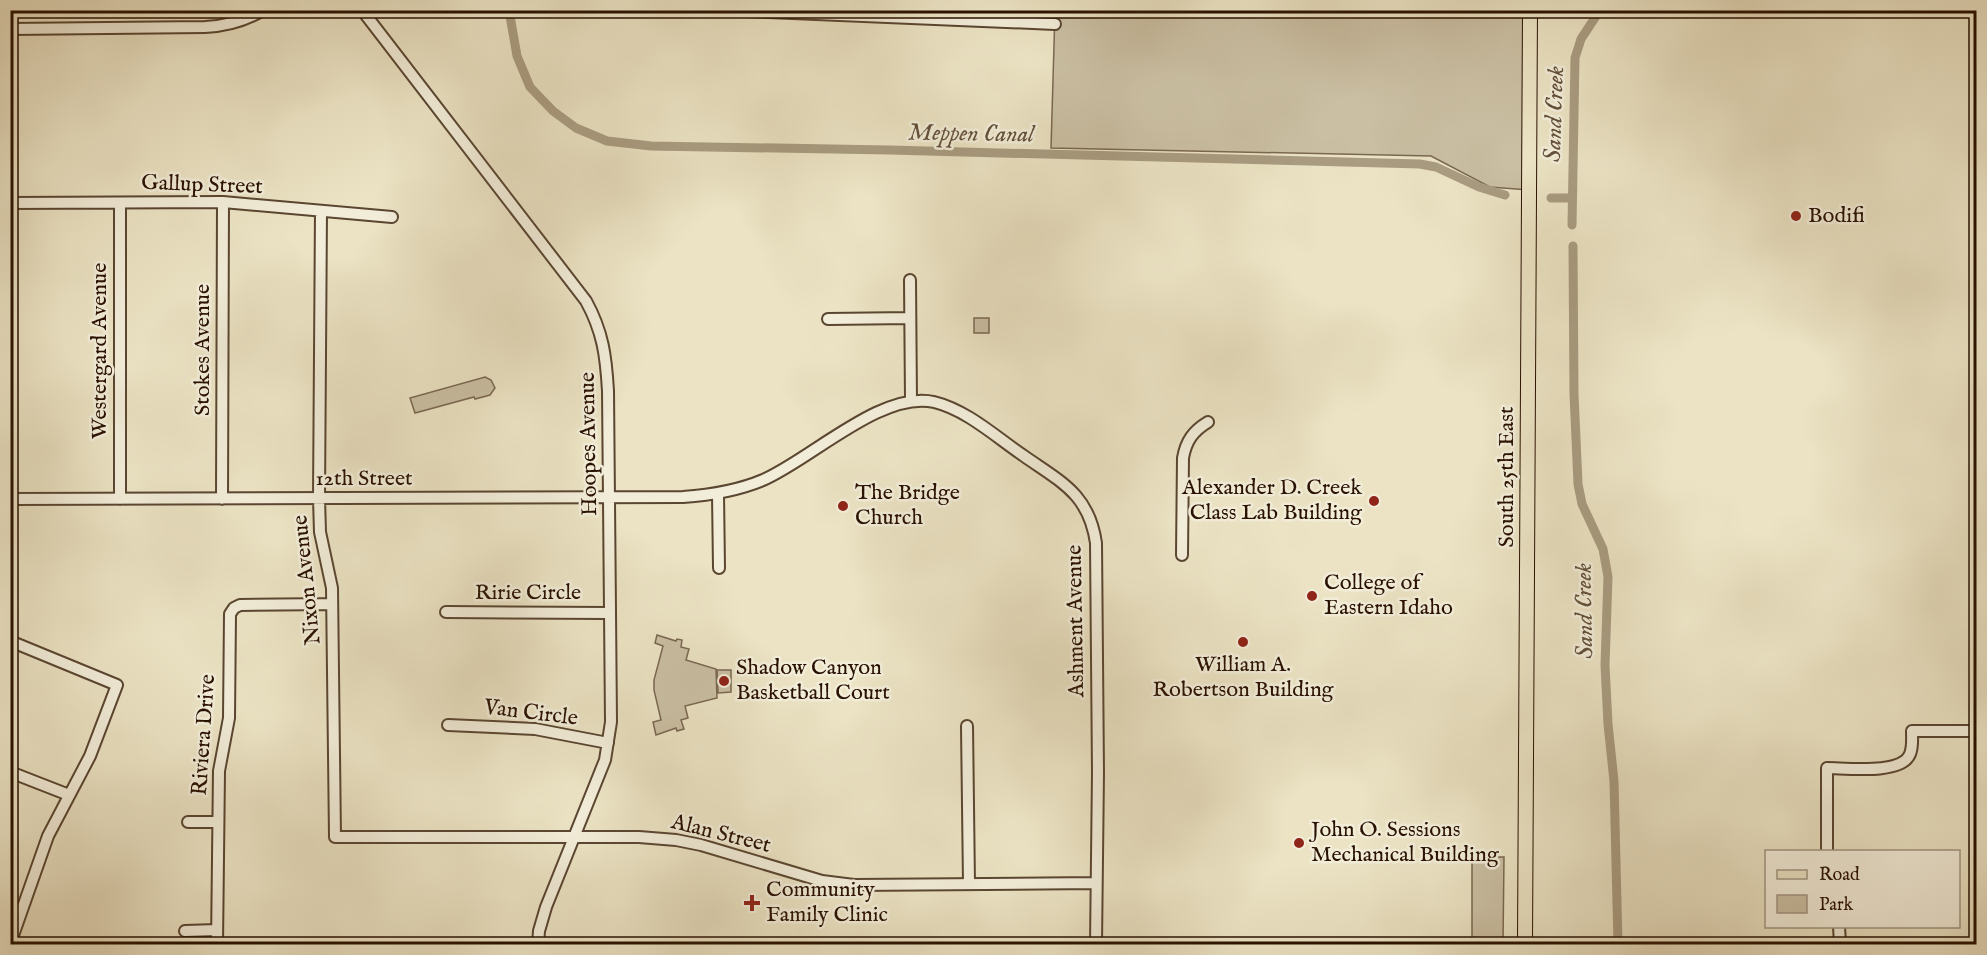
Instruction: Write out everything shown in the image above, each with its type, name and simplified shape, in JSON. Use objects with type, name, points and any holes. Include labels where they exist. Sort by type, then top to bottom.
[{"type":"main road","name":"South 25th East","points":[[1526,945],[1530,10]]},
{"type":"street","points":[[10,29],[220,26],[248,19],[263,10]]},
{"type":"street","name":"Hoopes Avenue","points":[[362,10],[586,301],[597,320],[603,338],[606,362],[610,497],[611,722],[609,743],[605,759],[546,907],[539,931],[538,945]]},
{"type":"street","points":[[722,10],[991,16],[1055,24]]},
{"type":"street","name":"Gallup Street","points":[[10,203],[223,202],[392,217]]},
{"type":"street","name":"Stokes Avenue","points":[[222,499],[223,202]]},
{"type":"street","name":"Westergard Avenue","points":[[120,203],[120,499]]},
{"type":"street","name":"Nixon Avenue","points":[[321,212],[319,498],[320,532],[329,569],[332,604],[335,837]]},
{"type":"street","points":[[910,280],[911,401]]},
{"type":"street","points":[[828,319],[910,318]]},
{"type":"street","name":"Ashment Avenue","points":[[718,494],[764,480],[886,408],[911,401],[933,402],[948,407],[978,424],[1076,494],[1085,507],[1094,528],[1096,543],[1098,771],[1096,945]]},
{"type":"street","points":[[1182,555],[1184,448],[1193,432],[1208,422]]},
{"type":"street","points":[[718,494],[719,568]]},
{"type":"street","name":"12th Street","points":[[10,499],[683,497],[718,494]]},
{"type":"street","name":"Riviera Drive","points":[[217,945],[217,822],[220,759],[230,718],[230,614],[240,605],[332,604]]},
{"type":"street","name":"Ririe Circle","points":[[446,612],[610,613]]},
{"type":"street","points":[[10,641],[117,685],[90,756],[48,836],[10,944]]},
{"type":"street","name":"Van Circle","points":[[448,725],[535,729],[609,743]]},
{"type":"street","points":[[967,726],[969,884]]},
{"type":"street","points":[[1827,850],[1827,768],[1890,768],[1901,765],[1911,754],[1912,731],[1977,731]]},
{"type":"street","points":[[10,772],[69,795]]},
{"type":"street","name":"Riviera Drive","points":[[188,822],[217,822]]},
{"type":"street","name":"Alan Street","points":[[335,837],[639,837],[676,840],[700,845],[822,881],[854,885],[1096,883]]},
{"type":"street","points":[[1839,928],[1840,945]]},
{"type":"street","points":[[185,931],[217,930]]},
{"type":"green space","points":[[1055,11],[1530,11],[1530,190],[1490,187],[1431,156],[1051,148]]},
{"type":"green space","points":[[974,318],[989,318],[989,333],[974,333]]},
{"type":"green space","points":[[485,377],[491,380],[495,388],[490,395],[415,413],[410,398]]},
{"type":"green space","points":[[657,635],[676,641],[677,639],[682,640],[681,647],[689,649],[686,660],[716,669],[717,698],[685,706],[688,718],[681,720],[684,729],[677,731],[676,728],[656,735],[653,722],[661,720],[654,680],[663,646],[655,643]]},
{"type":"green space","name":"Shadow Canyon Basketball Court","points":[[717,670],[731,670],[731,692],[718,693]]},
{"type":"green space","points":[[1477,857],[1504,857],[1503,944],[1472,944],[1472,862]]},
{"type":"waterway","name":"Meppen Canal","points":[[509,10],[517,56],[530,87],[553,111],[576,128],[607,141],[651,146],[1420,164],[1436,167],[1479,187],[1505,195]]},
{"type":"waterway","name":"Sand Creek","points":[[1572,225],[1575,58],[1581,39],[1600,10]]},
{"type":"waterway","points":[[1551,198],[1572,198]]},
{"type":"waterway","name":"Sand Creek","points":[[1573,246],[1574,394],[1578,484],[1582,504],[1603,549],[1608,577],[1605,665],[1614,781],[1618,944]]},
{"type":"place","name":"Bodifi","points":[[1796,216]]},
{"type":"place","name":"Alexander D. Creek Class Lab Building","points":[[1374,501]]},
{"type":"place","name":"The Bridge Church","points":[[843,506]]},
{"type":"place","name":"College of Eastern Idaho","points":[[1312,596]]},
{"type":"place","name":"William A. Robertson Building","points":[[1243,642]]},
{"type":"place","name":"Shadow Canyon Basketball Court","points":[[724,681]]},
{"type":"place","name":"John O. Sessions Mechanical Building","points":[[1299,843]]},
{"type":"place","name":"Community Family Clinic","points":[[752,903]]}]
